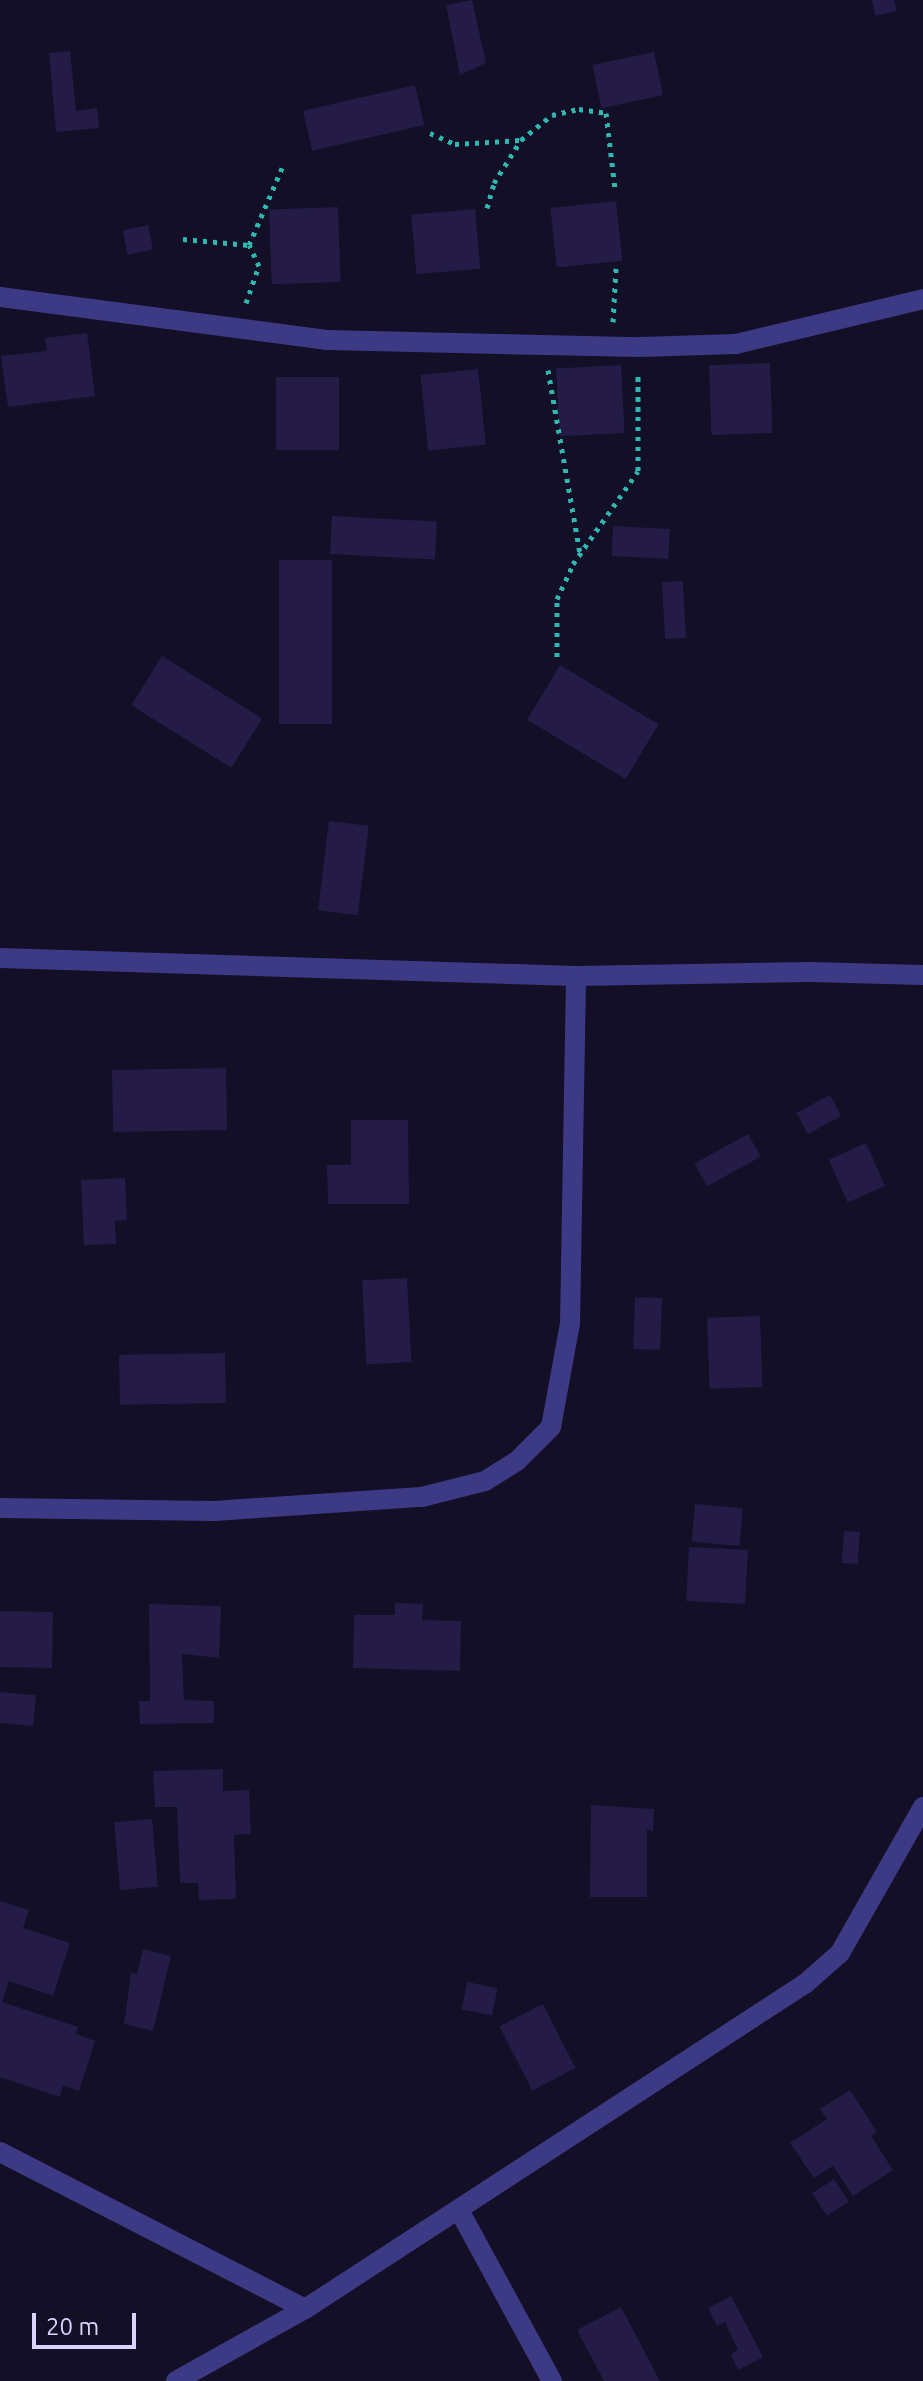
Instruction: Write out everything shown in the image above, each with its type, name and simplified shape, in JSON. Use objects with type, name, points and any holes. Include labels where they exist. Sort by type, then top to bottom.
[{"type":"street","points":[[0,297],[236,331],[326,340],[640,347],[736,344],[923,299]]},
{"type":"street","points":[[0,958],[576,976],[923,975]]},
{"type":"street","points":[[0,1508],[214,1511],[383,1500],[485,1481],[517,1461],[551,1427],[570,1323],[576,976]]},
{"type":"street","points":[[176,2381],[305,2309],[806,1983],[840,1953],[923,1807]]},
{"type":"street","points":[[0,2152],[305,2309]]},
{"type":"street","points":[[459,2210],[552,2381]]},
{"type":"path","points":[[487,208],[494,183],[521,140],[552,115],[579,109],[606,113],[615,188]]},
{"type":"path","points":[[430,133],[455,144],[521,140]]},
{"type":"path","points":[[236,331],[259,266],[249,245],[282,168]]},
{"type":"path","points":[[183,239],[249,245]]},
{"type":"path","points":[[610,346],[616,268]]},
{"type":"path","points":[[544,343],[580,554]]},
{"type":"path","points":[[557,657],[557,599],[580,554],[623,499],[638,471],[634,432],[640,347]]},
{"type":"building","points":[[472,0],[486,63],[460,75],[446,5]]},
{"type":"building","points":[[872,0],[894,0],[897,11],[875,16]]},
{"type":"building","points":[[70,51],[76,111],[97,108],[99,128],[56,132],[49,53]]},
{"type":"building","points":[[654,52],[663,95],[602,108],[592,65]]},
{"type":"building","points":[[415,85],[424,125],[312,151],[303,111]]},
{"type":"building","points":[[616,201],[622,261],[557,268],[550,208]]},
{"type":"building","points":[[338,207],[341,282],[272,284],[269,209]]},
{"type":"building","points":[[475,209],[480,269],[416,274],[411,215]]},
{"type":"building","points":[[148,225],[153,249],[128,255],[123,230]]},
{"type":"building","points":[[87,333],[95,396],[8,407],[1,356],[47,351],[45,338]]},
{"type":"building","points":[[770,363],[772,433],[711,435],[709,365]]},
{"type":"building","points":[[621,365],[625,433],[560,436],[556,368]]},
{"type":"building","points":[[478,369],[486,445],[428,451],[420,375]]},
{"type":"building","points":[[276,377],[339,377],[339,450],[276,450]]},
{"type":"building","points":[[332,516],[437,521],[435,559],[330,554]]},
{"type":"building","points":[[613,526],[670,529],[668,559],[611,556]]},
{"type":"building","points":[[279,560],[332,560],[332,724],[279,724]]},
{"type":"building","points":[[683,581],[686,638],[665,639],[662,582]]},
{"type":"building","points":[[162,656],[262,719],[231,768],[131,705]]},
{"type":"building","points":[[560,665],[659,724],[626,779],[527,720]]},
{"type":"building","points":[[329,821],[369,826],[358,915],[318,910]]},
{"type":"building","points":[[226,1068],[227,1130],[113,1132],[112,1070]]},
{"type":"building","points":[[830,1095],[841,1116],[808,1134],[796,1113]]},
{"type":"building","points":[[351,1120],[408,1120],[409,1204],[328,1204],[327,1165],[351,1165]]},
{"type":"building","points":[[748,1134],[761,1157],[707,1186],[695,1164]]},
{"type":"building","points":[[866,1143],[885,1186],[848,1203],[829,1160]]},
{"type":"building","points":[[125,1178],[127,1220],[115,1221],[116,1244],[84,1245],[81,1180]]},
{"type":"building","points":[[407,1278],[411,1362],[366,1364],[362,1280]]},
{"type":"building","points":[[635,1297],[662,1298],[660,1350],[633,1349]]},
{"type":"building","points":[[760,1316],[762,1387],[710,1389],[707,1318]]},
{"type":"building","points":[[225,1353],[226,1403],[120,1405],[119,1355]]},
{"type":"building","points":[[695,1504],[743,1508],[740,1546],[692,1542]]},
{"type":"building","points":[[844,1531],[860,1532],[858,1564],[842,1563]]},
{"type":"building","points":[[689,1547],[748,1550],[745,1604],[686,1601]]},
{"type":"building","points":[[395,1603],[423,1604],[422,1620],[461,1621],[460,1671],[353,1668],[354,1615],[395,1615]]},
{"type":"building","points":[[149,1604],[221,1606],[219,1658],[182,1654],[184,1700],[214,1701],[214,1723],[140,1724],[139,1701],[150,1701]]},
{"type":"building","points":[[0,1611],[53,1612],[52,1668],[0,1667]]},
{"type":"building","points":[[0,1692],[36,1695],[33,1726],[0,1723]]},
{"type":"building","points":[[223,1769],[223,1791],[249,1790],[251,1834],[234,1835],[236,1899],[199,1900],[198,1883],[180,1883],[177,1807],[155,1807],[153,1771]]},
{"type":"building","points":[[591,1805],[654,1809],[653,1832],[647,1829],[647,1897],[590,1897]]},
{"type":"building","points":[[152,1819],[158,1887],[120,1890],[114,1822]]},
{"type":"building","points":[[0,1901],[29,1910],[23,1928],[70,1943],[53,1996],[9,1981],[2,2002],[78,2027],[76,2034],[95,2041],[79,2091],[63,2085],[60,2097],[0,2077]]},
{"type":"building","points":[[143,1949],[171,1956],[153,2031],[124,2024],[131,1973],[137,1974]]},
{"type":"building","points":[[467,1982],[497,1988],[492,2015],[462,2009]]},
{"type":"building","points":[[543,2004],[576,2068],[532,2090],[499,2026]]},
{"type":"building","points":[[850,2090],[877,2132],[871,2136],[893,2170],[853,2196],[833,2166],[814,2178],[790,2143],[827,2119],[820,2109]]},
{"type":"building","points":[[834,2179],[849,2202],[827,2216],[812,2193]]},
{"type":"building","points":[[731,2296],[763,2357],[738,2370],[731,2354],[738,2350],[725,2322],[717,2326],[708,2308]]},
{"type":"building","points":[[621,2307],[660,2381],[604,2381],[577,2330]]}]
